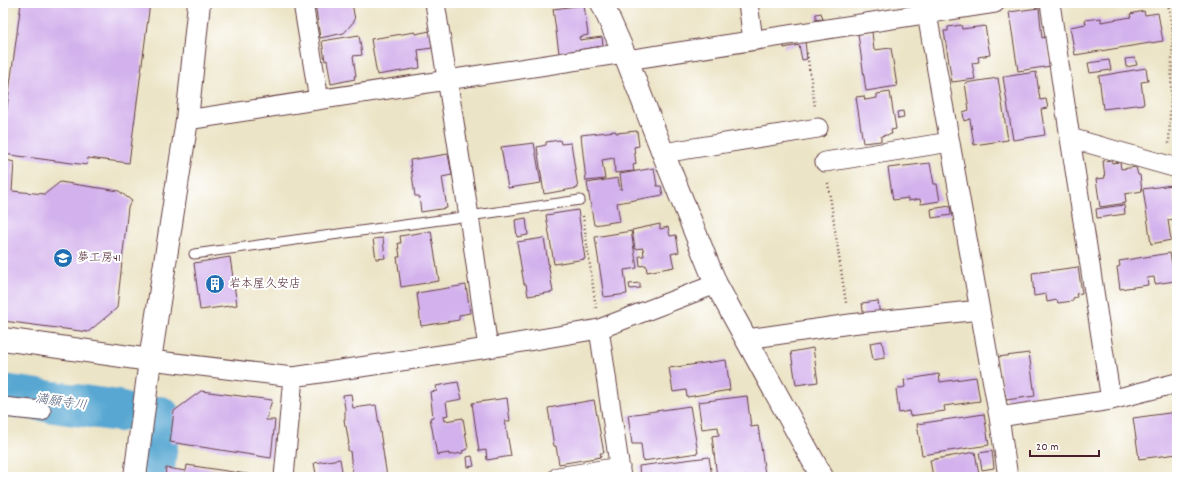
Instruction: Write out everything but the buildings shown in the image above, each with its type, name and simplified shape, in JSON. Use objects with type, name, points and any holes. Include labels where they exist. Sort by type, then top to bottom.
[{"type":"street","points":[[135,477],[150,360],[187,120],[199,3]]},
{"type":"street","points":[[304,3],[319,100]]},
{"type":"street","points":[[435,3],[469,216],[488,348]]},
{"type":"street","points":[[602,3],[625,56],[716,284],[822,477]]},
{"type":"street","points":[[748,3],[753,40]]},
{"type":"street","points":[[187,120],[447,80],[753,40],[926,8],[995,3]]},
{"type":"street","points":[[1050,3],[1111,400]]},
{"type":"street","points":[[926,8],[999,417],[1008,477]]},
{"type":"street","points":[[663,153],[818,128]]},
{"type":"street","points":[[1070,138],[1172,167]]},
{"type":"street","points":[[825,162],[950,142]]},
{"type":"street","points":[[3,339],[150,360],[293,377],[488,348],[599,329],[716,284]]},
{"type":"street","points":[[749,342],[980,310]]},
{"type":"street","points":[[558,477],[621,472],[599,329]]},
{"type":"street","points":[[284,477],[293,377]]},
{"type":"street","points":[[999,417],[1111,400],[1177,383]]},
{"type":"street","points":[[3,407],[41,412]]},
{"type":"lane","points":[[194,254],[580,200]]},
{"type":"path","points":[[1168,3],[1172,32],[1172,167]]},
{"type":"path","points":[[580,200],[599,329]]},
{"type":"waterway","name":"満願寺川","points":[[3,395],[119,411]]},
{"type":"waterway","name":"満願寺川","points":[[153,477],[160,417]]},
{"type":"place","name":"夢工房41","points":[[63,258]]},
{"type":"place","name":"岩本屋久安店","points":[[215,284]]}]
